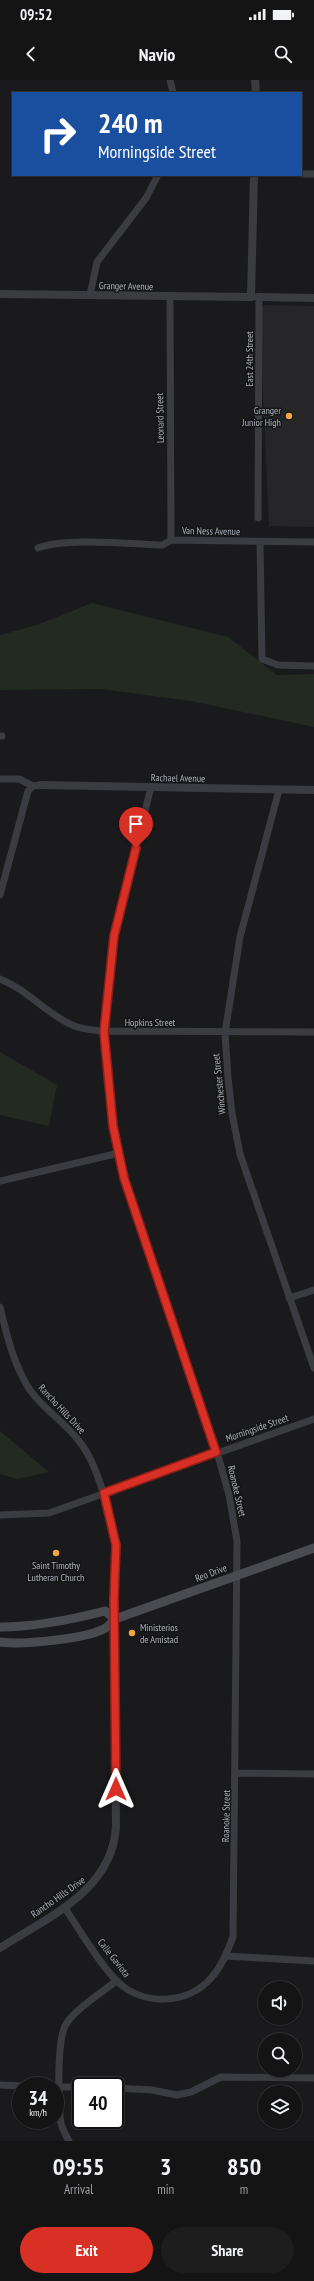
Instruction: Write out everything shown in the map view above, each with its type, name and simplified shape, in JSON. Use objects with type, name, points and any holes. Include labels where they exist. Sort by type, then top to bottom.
[{"type":"main road","name":"Reo Drive","points":[[0,1642],[44,1642],[77,1636],[106,1628],[115,1618],[314,1548]]},
{"type":"main road","points":[[0,1627],[41,1625],[72,1620],[105,1611],[115,1618]]},
{"type":"street","points":[[170,80],[173,92]]},
{"type":"street","points":[[255,80],[256,92]]},
{"type":"street","points":[[302,174],[314,174]]},
{"type":"street","points":[[90,295],[97,262],[146,198],[157,176]]},
{"type":"street","name":"East 24th Street","points":[[254,176],[258,518]]},
{"type":"street","name":"Granger Avenue","points":[[0,294],[314,298]]},
{"type":"street","name":"Leonard Street","points":[[170,296],[172,540]]},
{"type":"street","name":"Van Ness Avenue","points":[[38,548],[45,545],[70,543],[164,545],[172,540],[314,542]]},
{"type":"street","points":[[260,542],[262,659],[278,665],[314,666]]},
{"type":"street","points":[[0,779],[19,779],[37,786],[25,799],[0,895]]},
{"type":"street","name":"Rachael Avenue","points":[[37,786],[314,790]]},
{"type":"street","name":"Roanoke Street","points":[[151,788],[114,936],[104,1032],[113,1126],[128,1189],[216,1452],[229,1495],[237,1540],[236,1773],[233,1938],[225,1956]]},
{"type":"street","name":"Winchester Street","points":[[279,790],[240,937],[225,1032],[229,1090],[240,1154],[314,1368]]},
{"type":"street","name":"Hopkins Street","points":[[0,979],[27,994],[68,1024],[83,1029],[104,1032],[314,1032]]},
{"type":"street","points":[[0,1181],[119,1153]]},
{"type":"street","points":[[289,1298],[314,1290]]},
{"type":"street","name":"Rancho Hills Drive","points":[[0,1307],[6,1334],[18,1369],[31,1390],[49,1412],[79,1441],[98,1473],[116,1545],[116,1836],[110,1858],[99,1877],[81,1896],[0,1948]]},
{"type":"street","name":"Morningside Street","points":[[0,1516],[49,1513],[216,1452],[314,1419]]},
{"type":"street","points":[[236,1773],[314,1774]]},
{"type":"street","name":"Calle Gaviota","points":[[64,1907],[116,1981],[130,1991],[146,1997],[163,1999],[180,1997],[196,1990],[216,1973],[225,1956]]},
{"type":"street","points":[[225,1956],[314,1961]]},
{"type":"street","points":[[58,2077],[62,2041],[66,2025],[77,2012],[116,1981]]},
{"type":"street","points":[[124,2088],[152,2090],[177,2095],[191,2092],[221,2077],[314,2078]]},
{"type":"street","points":[[0,2086],[12,2086]]},
{"type":"street","points":[[64,2129],[69,2141]]},
{"type":"shaded area","name":"Granger Junior High","points":[[259,305],[314,306],[314,527],[269,526]]},
{"type":"shaded area","points":[[92,603],[228,637],[277,675],[314,674],[314,727],[191,701],[100,689],[0,690],[0,635],[37,625]]},
{"type":"shaded area","points":[[0,1052],[57,1085],[49,1126],[0,1115]]},
{"type":"shaded area","points":[[0,1431],[49,1472],[17,1479],[0,1474]]},
{"type":"place","name":"Granger Junior High","points":[[289,416]]},
{"type":"place","name":"Saint Timothy Lutheran Church","points":[[56,1553]]},
{"type":"place","name":"Ministerios de Amistad","points":[[132,1633]]},
{"type":"route","points":[[116,1789],[114,1600],[116,1579],[116,1545],[112,1521],[104,1493],[216,1452],[124,1178],[113,1126],[104,1032],[114,936],[136,848]]}]
